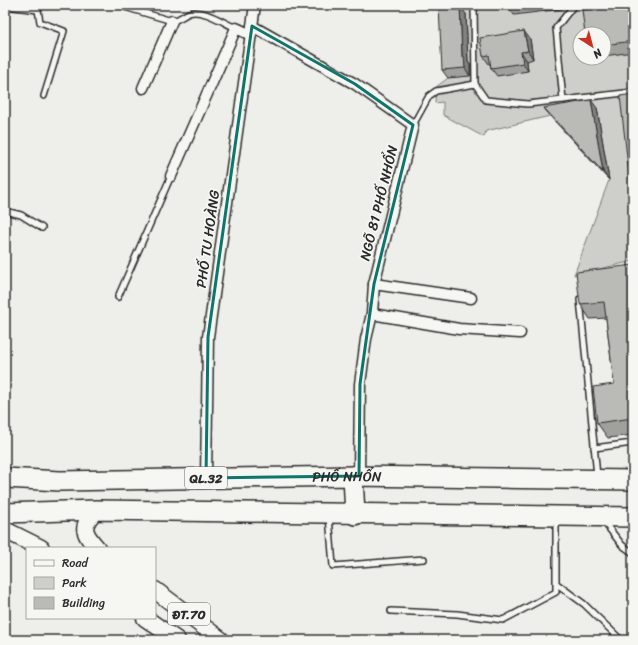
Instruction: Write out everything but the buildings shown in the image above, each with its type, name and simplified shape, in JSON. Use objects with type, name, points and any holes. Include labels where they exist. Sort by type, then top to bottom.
[{"type":"highway","name":"PHỐ NHỔN","points":[[5,478],[60,481],[356,476],[633,480]]},
{"type":"highway","points":[[355,515],[356,476]]},
{"type":"highway","points":[[5,513],[96,510],[355,515],[633,517]]},
{"type":"main road","points":[[96,510],[89,518],[85,527],[86,536],[96,547]]},
{"type":"main road","points":[[5,530],[39,547]]},
{"type":"main road","name":"ĐT.70","points":[[156,591],[221,640]]},
{"type":"main road","points":[[146,619],[177,640]]},
{"type":"street","name":"PHỐ TU HOÀNG","points":[[206,478],[208,337],[255,5]]},
{"type":"street","points":[[143,88],[172,21]]},
{"type":"street","points":[[171,176],[236,28],[252,30],[355,84],[413,125]]},
{"type":"street","name":"NGÕ 81 PHỐ NHỔN","points":[[356,476],[360,384],[366,340],[372,314],[374,284],[413,125]]},
{"type":"street","points":[[374,284],[471,298]]},
{"type":"street","points":[[372,314],[459,328],[520,333]]},
{"type":"lane","points":[[118,5],[172,21],[181,19],[189,13],[202,13],[236,28]]},
{"type":"lane","points":[[474,5],[475,84],[486,100],[528,104],[633,92]]},
{"type":"lane","points":[[563,100],[556,28],[574,5]]},
{"type":"lane","points":[[5,6],[38,8],[40,22],[64,31],[44,96]]},
{"type":"lane","points":[[413,125],[429,96],[436,92],[475,84]]},
{"type":"lane","points":[[118,297],[171,176]]},
{"type":"lane","points":[[5,210],[21,215],[42,228]]},
{"type":"lane","points":[[579,294],[597,480]]},
{"type":"lane","points":[[594,448],[633,443]]},
{"type":"lane","points":[[329,514],[333,566],[424,560]]},
{"type":"lane","points":[[391,611],[457,614],[502,620],[556,592],[556,516]]},
{"type":"lane","points":[[599,517],[622,545],[633,553]]},
{"type":"lane","points":[[557,584],[584,604],[621,640]]},
{"type":"highlighted area","points":[[252,26],[355,84],[413,125],[374,284],[360,384],[359,476],[206,478],[208,337]]},
{"type":"green space","points":[[445,5],[633,5],[633,261],[574,275],[609,180],[550,116],[486,131],[484,137],[443,115],[443,102],[435,103],[436,87],[448,78]]}]
